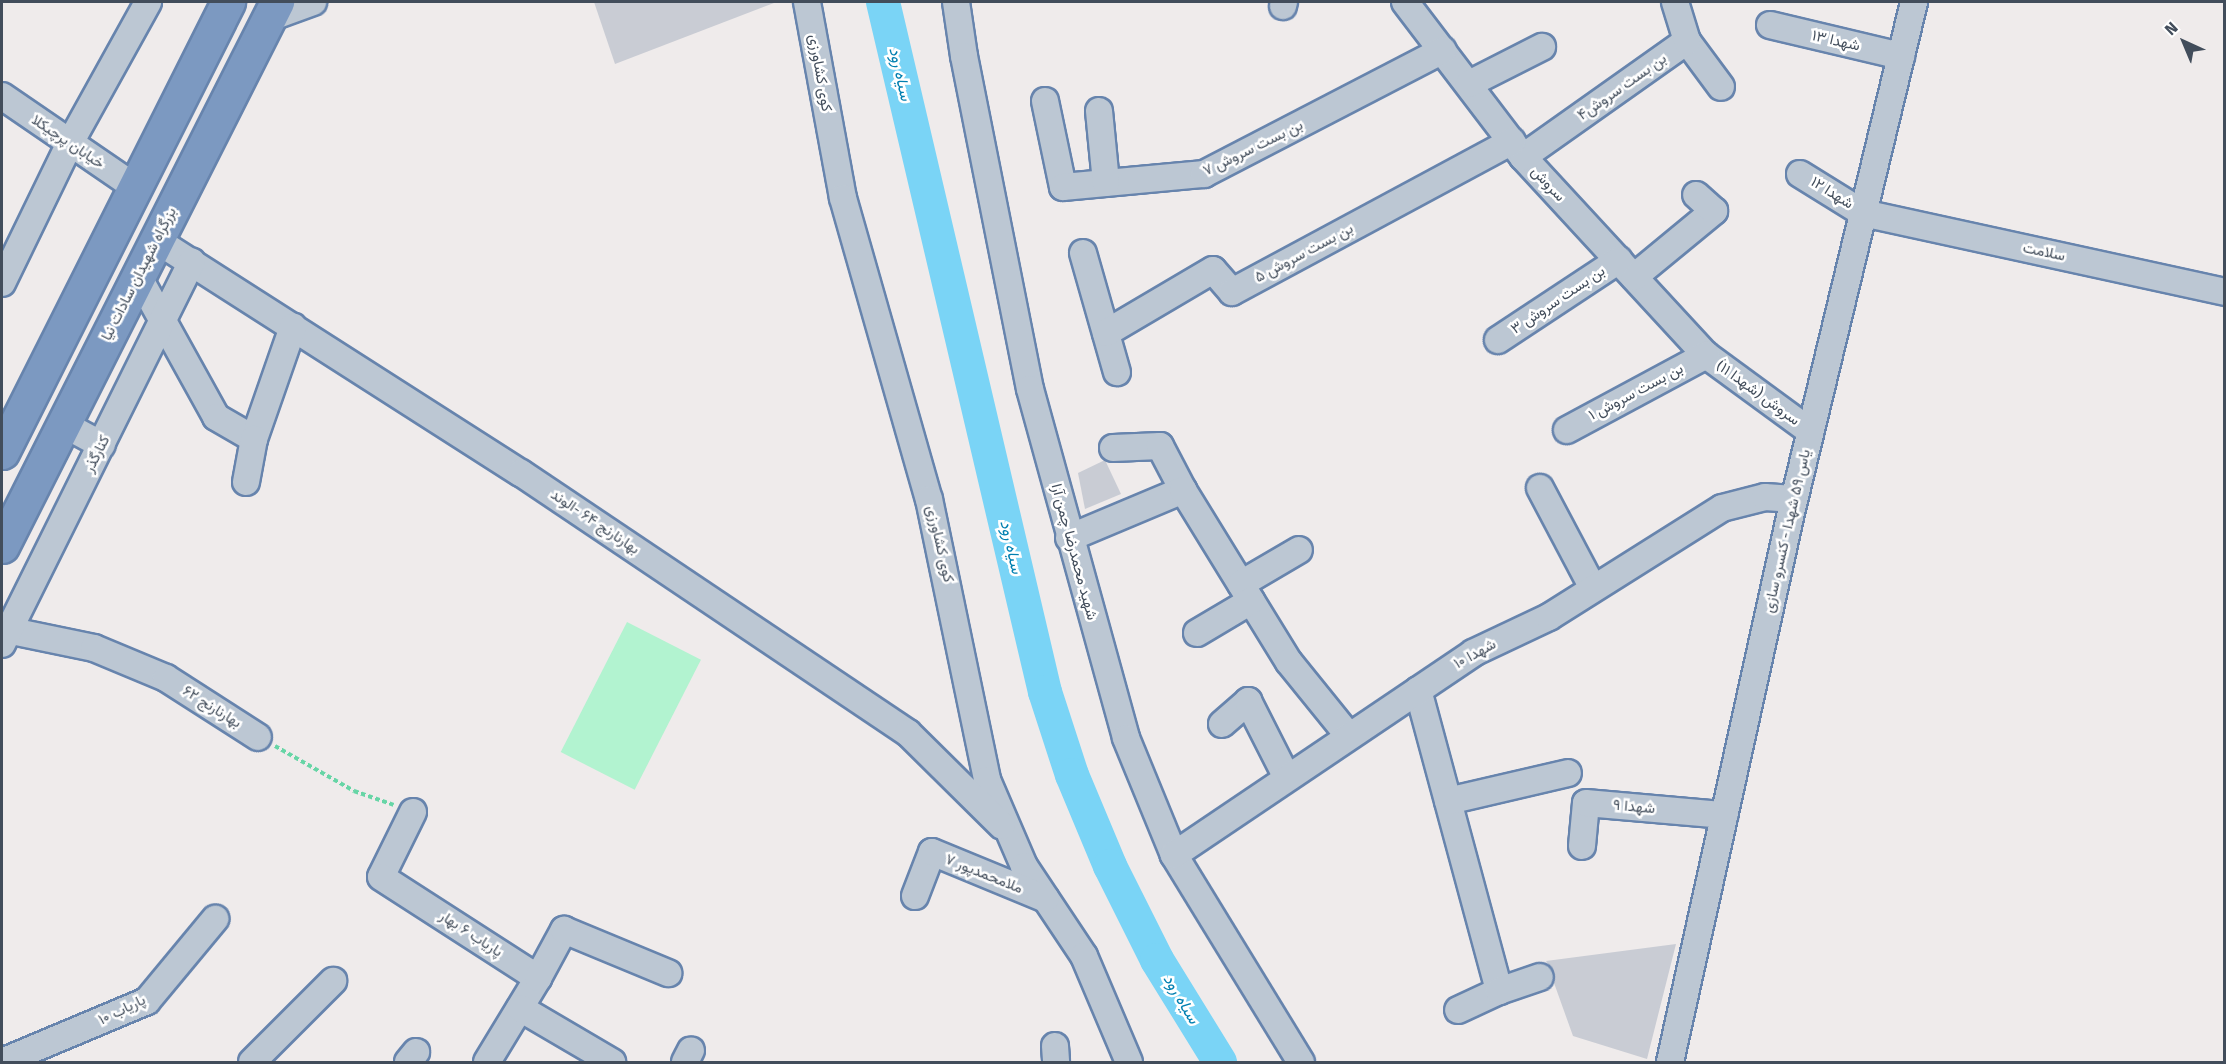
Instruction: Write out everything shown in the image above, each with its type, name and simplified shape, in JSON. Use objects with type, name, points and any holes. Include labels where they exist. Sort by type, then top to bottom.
[{"type":"highway","points":[[2,452],[228,2]]},
{"type":"highway","name":"بزرگراه شهیدان سادات نیا","points":[[2,546],[273,10]]},
{"type":"street","points":[[2,283],[70,143],[148,2]]},
{"type":"street","points":[[273,10],[313,2]]},
{"type":"street","name":"کوی کشاورزی","points":[[807,2],[843,198],[929,499],[987,780],[1024,866],[1084,956],[1130,1062]]},
{"type":"street","name":"شهید محمدرضا چمن آرا","points":[[956,2],[964,56],[1028,377],[1069,538],[1126,738],[1174,855],[1301,1062]]},
{"type":"street","name":"سروش","points":[[1409,2],[1517,149],[1706,355]]},
{"type":"street","points":[[1675,2],[1687,41],[1721,87]]},
{"type":"street","name":"یاس ۵۹ شهدا - کنسرو سازی","points":[[1670,1062],[1794,499],[1914,2]]},
{"type":"street","name":"شهدا ۱۳","points":[[1770,26],[1901,56]]},
{"type":"street","name":"بن بست سروش۴","points":[[1517,149],[1687,41]]},
{"type":"street","points":[[1469,84],[1542,47]]},
{"type":"street","name":"بن بست سروش ۷","points":[[1045,101],[1063,187],[1204,174],[1443,50]]},
{"type":"street","name":"خیابان پرچیکلا","points":[[2,96],[135,187]]},
{"type":"street","points":[[1099,111],[1106,183]]},
{"type":"street","name":"بن بست سروش ۵","points":[[1106,333],[1213,270],[1232,292],[1517,149]]},
{"type":"street","name":"شهدا ۱۲","points":[[1800,174],[1863,213]]},
{"type":"street","name":"بن بست سروش ۳","points":[[1498,340],[1626,269],[1713,211],[1696,195]]},
{"type":"street","name":"سلامت","points":[[1863,213],[2224,292]]},
{"type":"street","name":"بهارنارنج ۶۴ -الوند","points":[[156,240],[531,479],[909,733],[1011,834]]},
{"type":"street","points":[[1083,253],[1117,372]]},
{"type":"street","name":"کنارگذر","points":[[4,634],[102,445],[192,262]]},
{"type":"street","points":[[138,276],[216,417],[254,439]]},
{"type":"street","points":[[246,482],[254,439],[293,327]]},
{"type":"street","name":"سروش (شهدا ۱۱)","points":[[1706,355],[1810,431]]},
{"type":"street","name":"بن بست سروش ۱","points":[[1567,430],[1706,355]]},
{"type":"street","points":[[63,424],[102,445]]},
{"type":"street","points":[[1113,448],[1160,446],[1183,490],[1289,662],[1349,736]]},
{"type":"street","points":[[1540,488],[1593,588]]},
{"type":"street","points":[[1069,538],[1183,490]]},
{"type":"street","name":"شهدا ۱۰","points":[[1174,855],[1473,653],[1549,617],[1722,508],[1765,497],[1794,499]]},
{"type":"street","points":[[1197,633],[1299,550]]},
{"type":"street","name":"بهارنارنج ۶۲","points":[[4,634],[94,648],[166,678],[258,736]]},
{"type":"street","points":[[1418,690],[1499,991]]},
{"type":"street","points":[[1222,724],[1248,701],[1287,778]]},
{"type":"street","points":[[1448,801],[1568,773]]},
{"type":"street","name":"شهدا ۹","points":[[1582,846],[1586,803],[1724,815]]},
{"type":"street","name":"پاریاب ۶ بهار","points":[[413,812],[381,877],[538,978]]},
{"type":"street","name":"ملامحمدپور ۷","points":[[915,896],[932,852],[1046,899]]},
{"type":"street","name":"پاریاب ۱۰","points":[[2,1062],[147,1001],[215,919]]},
{"type":"street","points":[[487,1062],[564,930],[668,973]]},
{"type":"street","points":[[1458,1010],[1499,991],[1540,977]]},
{"type":"street","points":[[252,1062],[333,981]]},
{"type":"street","points":[[520,1008],[612,1062]]},
{"type":"path","name":"بهارنارنج ۶۲","points":[[258,736],[354,791],[413,812]]},
{"type":"green space","points":[[627,622],[701,660],[635,790],[561,752]]},
{"type":"building","points":[[594,2],[774,2],[774,3],[615,64]]},
{"type":"building","points":[[1105,460],[1121,494],[1085,509],[1078,473]]},
{"type":"building","points":[[1676,944],[1647,1059],[1573,1036],[1554,983],[1554,972],[1546,961]]},
{"type":"waterway","name":"سیاه رود","points":[[883,2],[1045,692],[1072,775],[1110,866],[1157,960],[1220,1062]]}]
